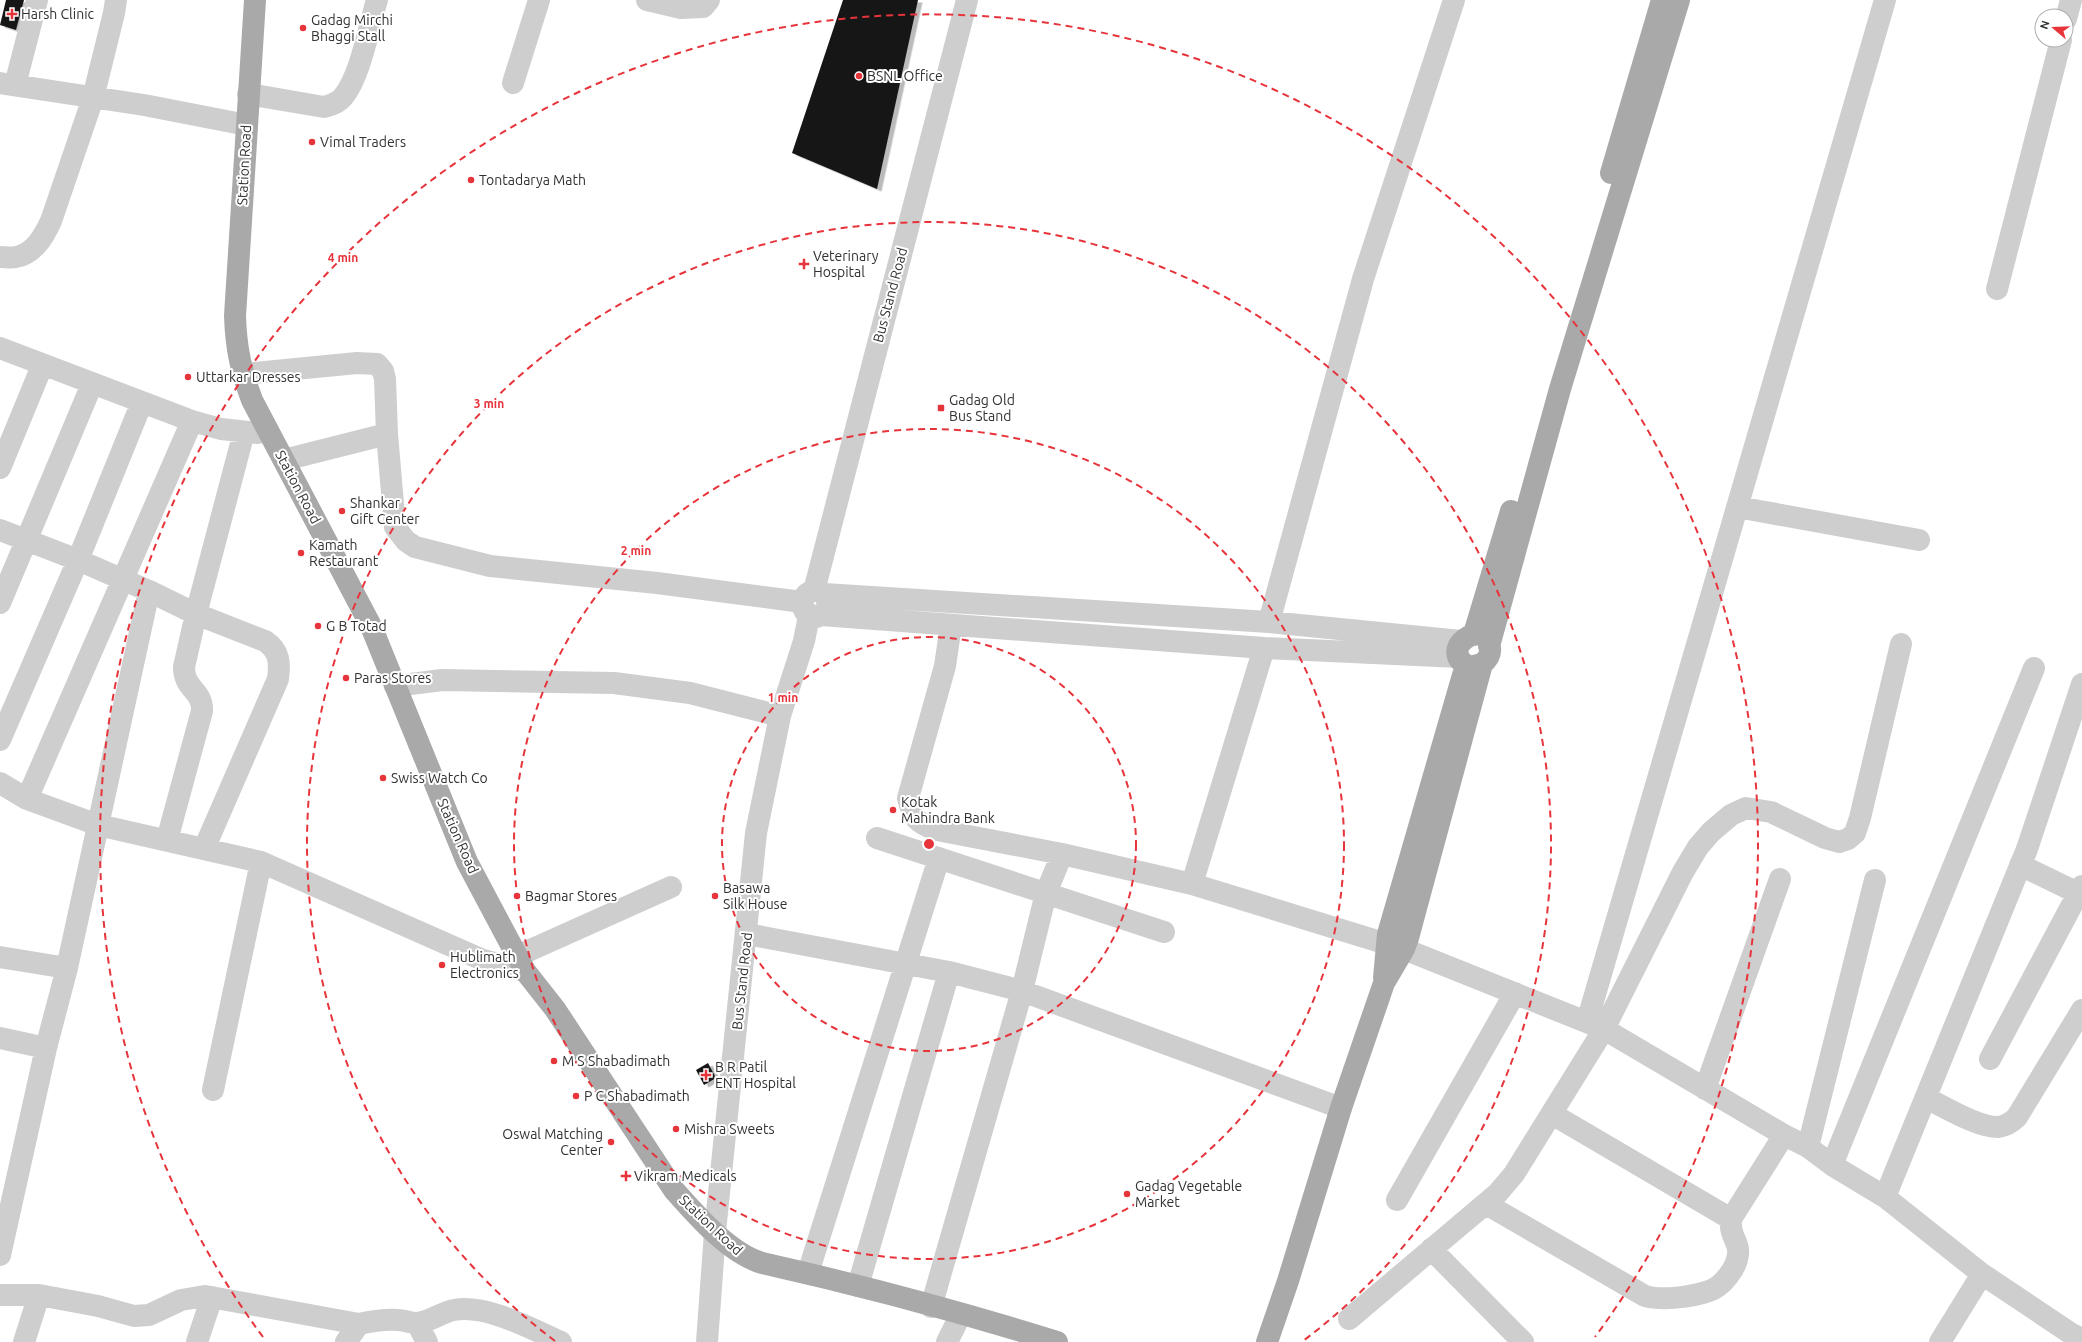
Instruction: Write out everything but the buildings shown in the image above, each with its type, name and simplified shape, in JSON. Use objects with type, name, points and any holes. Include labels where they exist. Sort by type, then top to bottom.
[{"type":"main road","name":"Station Road","points":[[255,0],[235,316],[236,345],[242,374],[252,400],[371,626],[467,862],[521,964],[555,1009],[674,1190],[730,1246],[748,1259],[858,1286],[1057,1342]]},
{"type":"main road","points":[[1267,1342],[1288,1281],[1341,1108],[1396,947],[1472,651],[1662,0]]},
{"type":"main road","points":[[1472,651],[1560,389],[1679,0]]},
{"type":"street","points":[[37,0],[7,84],[144,105],[247,125]]},
{"type":"street","points":[[0,257],[16,257],[29,251],[42,238],[51,221],[93,98],[116,0]]},
{"type":"street","points":[[248,94],[324,107],[334,104],[342,98],[350,85],[364,49],[377,0]]},
{"type":"street","points":[[513,83],[539,0]]},
{"type":"street","points":[[646,0],[681,8],[703,7],[710,0]]},
{"type":"street","name":"Bus Stand Road","points":[[707,1342],[715,1232],[756,833],[780,716],[814,604],[967,0]]},
{"type":"street","points":[[1269,622],[1363,279],[1454,0]]},
{"type":"street","points":[[1595,1025],[1737,507],[1884,0]]},
{"type":"street","points":[[1997,289],[2059,48]]},
{"type":"street","points":[[0,348],[42,366],[192,421],[244,432],[270,434]]},
{"type":"street","points":[[242,374],[357,363],[377,364],[383,371],[385,379],[387,434],[395,527],[406,541],[415,547],[490,566],[656,583],[814,604],[951,625],[1264,648],[1472,651]]},
{"type":"street","points":[[0,468],[42,366]]},
{"type":"street","points":[[0,603],[92,384]]},
{"type":"street","points":[[0,740],[78,560],[142,402]]},
{"type":"street","points":[[27,799],[124,580],[192,421]]},
{"type":"street","points":[[167,840],[202,712],[202,703],[199,696],[188,684],[184,676],[184,667],[196,614],[244,432]]},
{"type":"street","points":[[284,460],[387,434]]},
{"type":"street","points":[[1737,507],[1919,540]]},
{"type":"street","points":[[0,530],[78,560],[150,591],[196,614],[265,641],[275,650],[280,664],[278,679],[204,849]]},
{"type":"street","points":[[0,1255],[46,1048],[67,968],[150,591]]},
{"type":"street","points":[[814,604],[1269,622],[1472,651]]},
{"type":"street","points":[[951,625],[945,666],[908,798],[911,813],[921,824],[937,830],[1062,854],[1192,884],[1396,947],[1595,1025],[1784,1135],[1808,1147],[1832,1165],[1885,1197],[1969,1263],[2082,1340]]},
{"type":"street","points":[[1349,1319],[1486,1204],[1497,1194],[1514,1174],[1552,1114],[1595,1025],[1683,872],[1698,847],[1711,832],[1731,815],[1746,808],[1771,812],[1826,838],[1839,842],[1848,839],[1855,832],[1860,818],[1901,644]]},
{"type":"street","points":[[1192,884],[1264,648]]},
{"type":"street","points":[[1832,1165],[2034,668]]},
{"type":"street","points":[[395,686],[442,680],[614,683],[690,693],[780,716]]},
{"type":"street","points":[[1885,1197],[2020,865],[2082,684]]},
{"type":"street","points":[[0,783],[27,799],[98,824],[261,862],[483,960],[521,964],[671,887]]},
{"type":"street","points":[[877,838],[1164,932]]},
{"type":"street","points":[[931,1307],[1022,991],[1046,893],[1062,854]]},
{"type":"street","points":[[808,1273],[939,858]]},
{"type":"street","points":[[213,1090],[261,862]]},
{"type":"street","points":[[1990,1059],[2081,891],[2020,865]]},
{"type":"street","points":[[1705,1088],[1780,879]]},
{"type":"street","points":[[1808,1147],[1875,880]]},
{"type":"street","points":[[746,934],[949,972],[1022,991],[1341,1108]]},
{"type":"street","points":[[0,957],[67,968]]},
{"type":"street","points":[[858,1286],[949,972]]},
{"type":"street","points":[[1397,1200],[1515,993]]},
{"type":"street","points":[[1926,1098],[1979,1123],[1998,1126],[2009,1124],[2017,1117],[2082,1010]]},
{"type":"street","points":[[0,1038],[46,1048]]},
{"type":"street","points":[[1552,1114],[1731,1219]]},
{"type":"street","points":[[1486,1204],[1645,1296],[1656,1299],[1709,1291],[1724,1281],[1736,1263],[1739,1254],[1730,1228],[1731,1219],[1784,1135]]},
{"type":"street","points":[[1431,1249],[1523,1342]]},
{"type":"street","points":[[1940,1342],[1969,1263]]},
{"type":"street","points":[[0,1295],[39,1295],[98,1306],[134,1316],[149,1315],[181,1300],[205,1296],[359,1324],[380,1320],[400,1320],[417,1323],[455,1310],[484,1312],[520,1324],[561,1342]]},
{"type":"street","points":[[24,1342],[39,1295]]},
{"type":"street","points":[[197,1342],[212,1297]]},
{"type":"street","points":[[947,1342],[961,1314]]},
{"type":"street","points":[[417,1323],[427,1342]]},
{"type":"street","points":[[346,1342],[359,1324]]},
{"type":"place","name":"Harsh Clinic","points":[[12,14]]},
{"type":"place","name":"Gadag Mirchi Bhaggi Stall","points":[[303,28]]},
{"type":"place","name":"BSNL Office","points":[[859,76]]},
{"type":"place","name":"Vimal Traders","points":[[312,142]]},
{"type":"place","name":"Tontadarya Math","points":[[471,180]]},
{"type":"place","name":"Veterinary Hospital","points":[[804,264]]},
{"type":"place","name":"Uttarkar Dresses","points":[[188,377]]},
{"type":"place","name":"Gadag Old Bus Stand","points":[[941,408]]},
{"type":"place","name":"Shankar Gift Center","points":[[342,511]]},
{"type":"place","name":"Kamath Restaurant","points":[[301,553]]},
{"type":"place","name":"G B Totad","points":[[318,626]]},
{"type":"place","name":"Paras Stores","points":[[346,678]]},
{"type":"place","name":"Swiss Watch Co","points":[[383,778]]},
{"type":"place","name":"Kotak Mahindra Bank","points":[[893,810]]},
{"type":"place","name":"Bagmar Stores","points":[[517,896]]},
{"type":"place","name":"Basawa Silk House","points":[[715,896]]},
{"type":"place","name":"Hublimath Electronics","points":[[442,965]]},
{"type":"place","name":"M S Shabadimath","points":[[554,1061]]},
{"type":"place","name":"B R Patil ENT Hospital","points":[[706,1075]]},
{"type":"place","name":"P C Shabadimath","points":[[576,1096]]},
{"type":"place","name":"Mishra Sweets","points":[[676,1129]]},
{"type":"place","name":"Oswal Matching Center","points":[[611,1142]]},
{"type":"place","name":"Vikram Medicals","points":[[626,1176]]},
{"type":"place","name":"Gadag Vegetable Market","points":[[1127,1194]]}]
